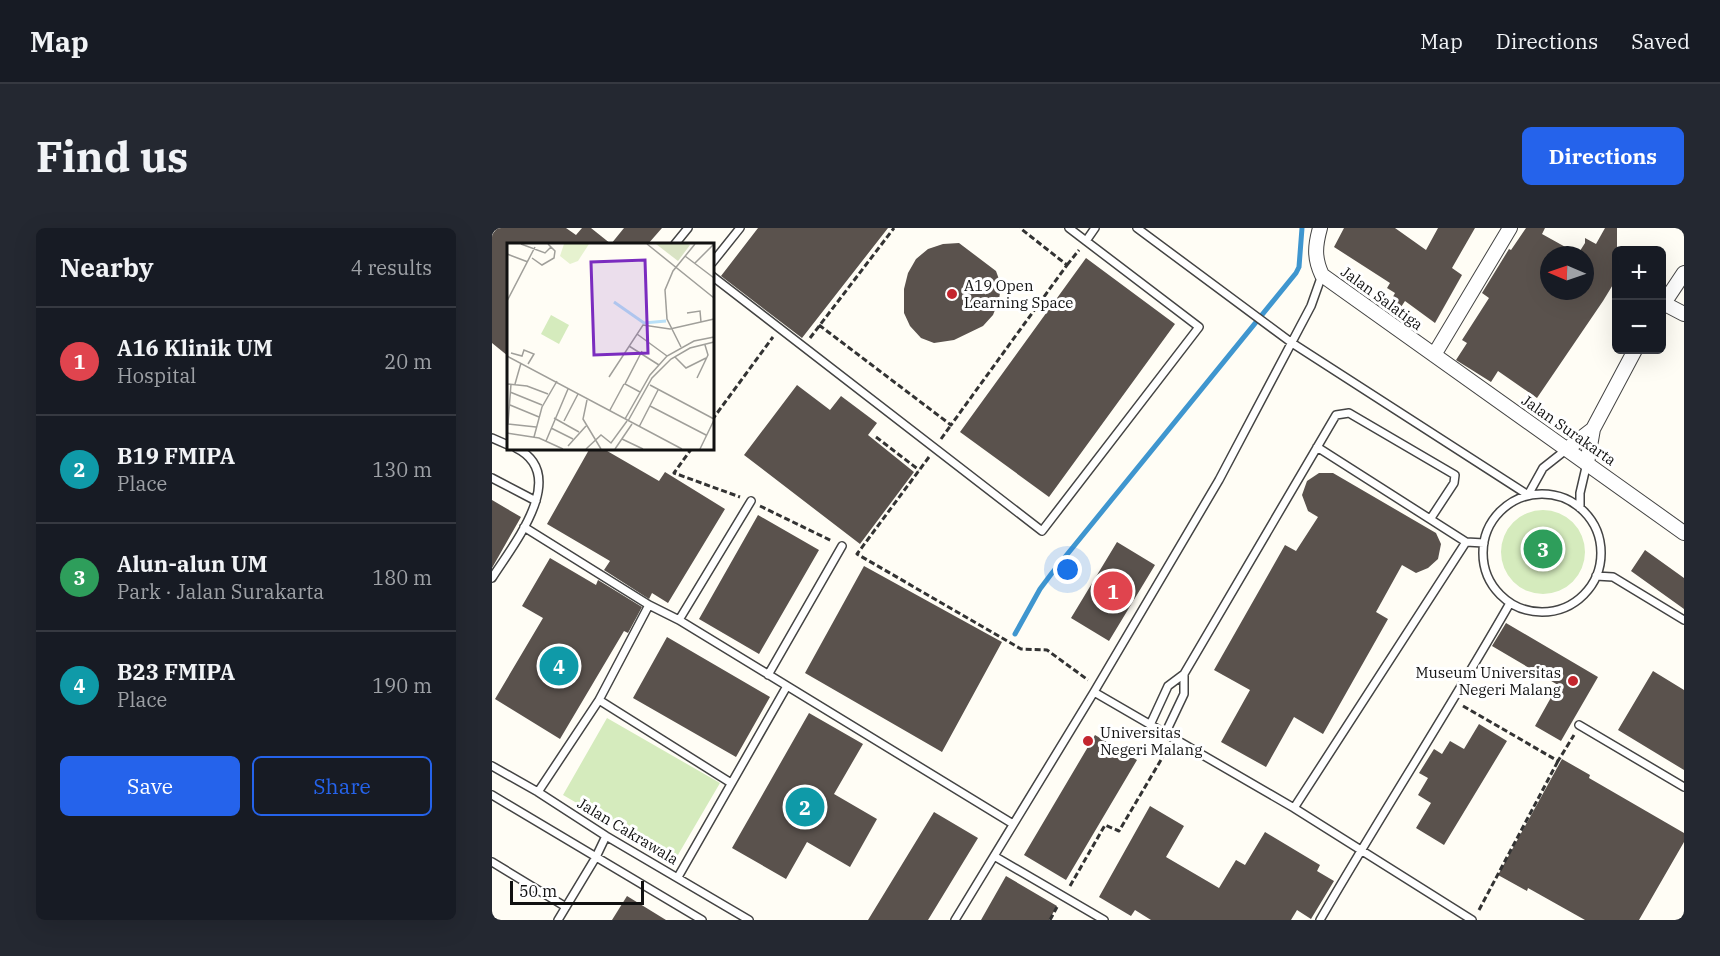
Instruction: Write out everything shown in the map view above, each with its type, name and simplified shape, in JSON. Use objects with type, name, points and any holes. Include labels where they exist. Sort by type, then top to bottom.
[{"type":"street","name":"Jalan Salatiga","points":[[1320,228],[1315,248],[1317,263],[1322,275],[1434,355]]},
{"type":"street","points":[[1434,355],[1510,228]]},
{"type":"street","points":[[1665,300],[1684,273]]},
{"type":"street","points":[[1666,306],[1684,314]]},
{"type":"street","points":[[1587,463],[1593,429],[1633,354]]},
{"type":"street","name":"Jalan Surakarta","points":[[1434,355],[1684,533]]},
{"type":"street","points":[[1567,449],[1593,429]]},
{"type":"lane","points":[[676,243],[688,228]]},
{"type":"lane","points":[[714,260],[740,228]]},
{"type":"lane","points":[[714,278],[1042,531],[1199,327],[1069,228]]},
{"type":"lane","points":[[1086,241],[1095,228]]},
{"type":"lane","points":[[1137,228],[1292,343],[1528,495]]},
{"type":"lane","points":[[955,920],[1219,480],[1311,306],[1322,275]]},
{"type":"lane","points":[[1150,725],[1168,686],[1184,674],[1336,415],[1349,413],[1456,477],[1431,518]]},
{"type":"lane","points":[[492,438],[507,445]]},
{"type":"lane","points":[[1317,447],[1466,542],[1484,543]]},
{"type":"lane","points":[[1528,495],[1543,468],[1567,449]]},
{"type":"lane","points":[[492,578],[524,527],[536,501],[540,480],[529,458],[519,450]]},
{"type":"lane","points":[[1580,508],[1580,493],[1587,463]]},
{"type":"lane","points":[[492,478],[536,501]]},
{"type":"lane","points":[[1550,494],[1571,502],[1590,519],[1597,532],[1600,562],[1596,576],[1581,597],[1559,609],[1534,612],[1510,603],[1501,596],[1488,577],[1484,566],[1484,543],[1494,518],[1503,508],[1528,495],[1550,494]]},
{"type":"lane","points":[[679,620],[751,501]]},
{"type":"lane","points":[[524,527],[1013,824]]},
{"type":"lane","points":[[1294,808],[1466,542]]},
{"type":"lane","points":[[768,675],[842,546]]},
{"type":"lane","points":[[1596,576],[1613,577],[1684,620]]},
{"type":"lane","points":[[1320,920],[1454,701],[1510,603]]},
{"type":"lane","points":[[538,792],[599,700],[649,605]]},
{"type":"lane","points":[[1165,734],[1184,694],[1184,674]]},
{"type":"lane","points":[[678,877],[788,686]]},
{"type":"lane","points":[[1095,689],[1165,734],[1362,849],[1473,920]]},
{"type":"lane","points":[[599,700],[731,783]]},
{"type":"lane","points":[[1580,725],[1684,787]]},
{"type":"lane","name":"Jalan Cakrawala","points":[[492,766],[749,920]]},
{"type":"lane","points":[[492,795],[702,920]]},
{"type":"lane","points":[[558,920],[606,836]]},
{"type":"lane","points":[[994,856],[1104,920]]},
{"type":"lane","points":[[492,862],[566,907]]},
{"type":"path","points":[[803,347],[894,228]]},
{"type":"path","points":[[1020,228],[1067,265]]},
{"type":"path","points":[[1086,241],[857,554],[1021,649],[1047,650],[1095,689]]},
{"type":"path","points":[[819,325],[951,425]]},
{"type":"path","points":[[714,417],[780,328]]},
{"type":"path","points":[[876,436],[919,470]]},
{"type":"path","points":[[1454,701],[1558,761]]},
{"type":"path","points":[[1473,920],[1558,761],[1580,725]]},
{"type":"path","points":[[1064,896],[1106,825],[1119,831],[1173,738]]},
{"type":"green space","points":[[1543,510],[1566,517],[1578,529],[1585,552],[1578,575],[1566,587],[1543,594],[1520,587],[1508,575],[1501,552],[1508,529],[1520,517]]},
{"type":"green space","points":[[607,718],[720,783],[675,860],[563,795]]},
{"type":"building","points":[[497,228],[566,228],[576,235],[582,228],[591,228],[610,243],[507,243],[507,355],[492,343],[492,235]]},
{"type":"building","points":[[624,228],[662,228],[649,243],[612,243]]},
{"type":"building","points":[[758,228],[888,228],[802,338],[721,276]]},
{"type":"building","points":[[1344,228],[1395,228],[1426,250],[1438,228],[1475,228],[1452,268],[1462,275],[1435,323],[1405,301],[1395,316],[1386,310],[1395,293],[1387,288],[1390,283],[1334,247]]},
{"type":"building","points":[[1526,228],[1545,228],[1542,234],[1564,246],[1540,246],[1540,300],[1594,300],[1594,246],[1583,246],[1585,238],[1596,244],[1605,228],[1617,228],[1617,246],[1612,246],[1612,286],[1537,398],[1498,371],[1491,382],[1456,360],[1467,343],[1462,340],[1489,298],[1482,293],[1509,249],[1511,250]]},
{"type":"building","name":"A19 Open Learning Space","points":[[959,243],[996,271],[1001,285],[999,300],[993,315],[983,326],[954,340],[934,343],[921,338],[910,326],[904,313],[904,289],[908,273],[916,259],[928,249],[943,244]]},
{"type":"building","points":[[1086,258],[1175,324],[1049,497],[960,432]]},
{"type":"building","points":[[797,385],[830,410],[841,396],[877,423],[868,435],[914,472],[860,544],[744,455]]},
{"type":"building","points":[[589,450],[605,450],[659,481],[665,472],[725,509],[668,603],[652,593],[649,599],[604,570],[610,561],[547,524]]},
{"type":"building","points":[[1319,473],[1333,473],[1436,533],[1441,544],[1438,559],[1428,568],[1416,573],[1402,565],[1376,612],[1388,619],[1323,734],[1294,717],[1266,767],[1221,742],[1250,690],[1214,670],[1285,545],[1296,551],[1318,517],[1308,511],[1302,495],[1307,481]]},
{"type":"building","points":[[492,500],[521,517],[492,568]]},
{"type":"building","points":[[758,515],[819,550],[759,654],[699,619]]},
{"type":"building","points":[[1117,542],[1155,565],[1109,641],[1071,618]]},
{"type":"building","points":[[1645,550],[1684,578],[1684,609],[1631,571]]},
{"type":"building","points":[[550,558],[596,585],[598,580],[642,607],[628,633],[624,631],[560,739],[495,699],[543,618],[522,606]]},
{"type":"building","points":[[864,566],[1002,642],[942,752],[805,673]]},
{"type":"building","name":"Museum Universitas Negeri Malang","points":[[1506,623],[1598,677],[1561,741],[1535,726],[1558,685],[1492,646]]},
{"type":"building","points":[[667,637],[770,697],[736,757],[633,698]]},
{"type":"building","points":[[1653,671],[1684,690],[1684,770],[1618,730]]},
{"type":"building","points":[[809,713],[863,744],[834,794],[877,819],[850,867],[807,842],[786,879],[732,848]]},
{"type":"building","points":[[1479,724],[1507,741],[1444,845],[1416,828],[1431,803],[1418,795],[1428,778],[1419,773],[1434,749],[1442,754],[1450,741],[1464,749]]},
{"type":"building","points":[[1095,735],[1137,760],[1066,880],[1024,855]]},
{"type":"building","points":[[1562,759],[1590,775],[1589,778],[1684,833],[1684,842],[1639,920],[1585,920],[1528,888],[1527,891],[1498,875]]},
{"type":"building","points":[[1150,806],[1184,826],[1166,857],[1219,888],[1236,860],[1245,865],[1265,832],[1320,865],[1317,871],[1334,881],[1311,919],[1297,910],[1291,920],[1151,920],[1135,910],[1131,916],[1099,897]]},
{"type":"building","points":[[934,812],[978,838],[928,920],[868,920]]},
{"type":"building","points":[[1006,876],[1057,906],[1049,920],[981,920]]},
{"type":"building","points":[[627,896],[666,920],[612,920]]},
{"type":"waterway","points":[[1015,634],[1040,589],[1052,573],[1296,273],[1299,267],[1302,228]]},
{"type":"place","name":"A19 Open Learning Space","points":[[952,294]]},
{"type":"place","name":"Alun-alun UM","points":[[1543,549]]},
{"type":"place","name":"A16 Klinik UM","points":[[1113,591]]},
{"type":"place","name":"B23 FMIPA","points":[[559,666]]},
{"type":"place","name":"Museum Universitas Negeri Malang","points":[[1573,681]]},
{"type":"place","name":"Universitas Negeri Malang","points":[[1088,741]]},
{"type":"place","name":"B19 FMIPA","points":[[805,807]]}]
